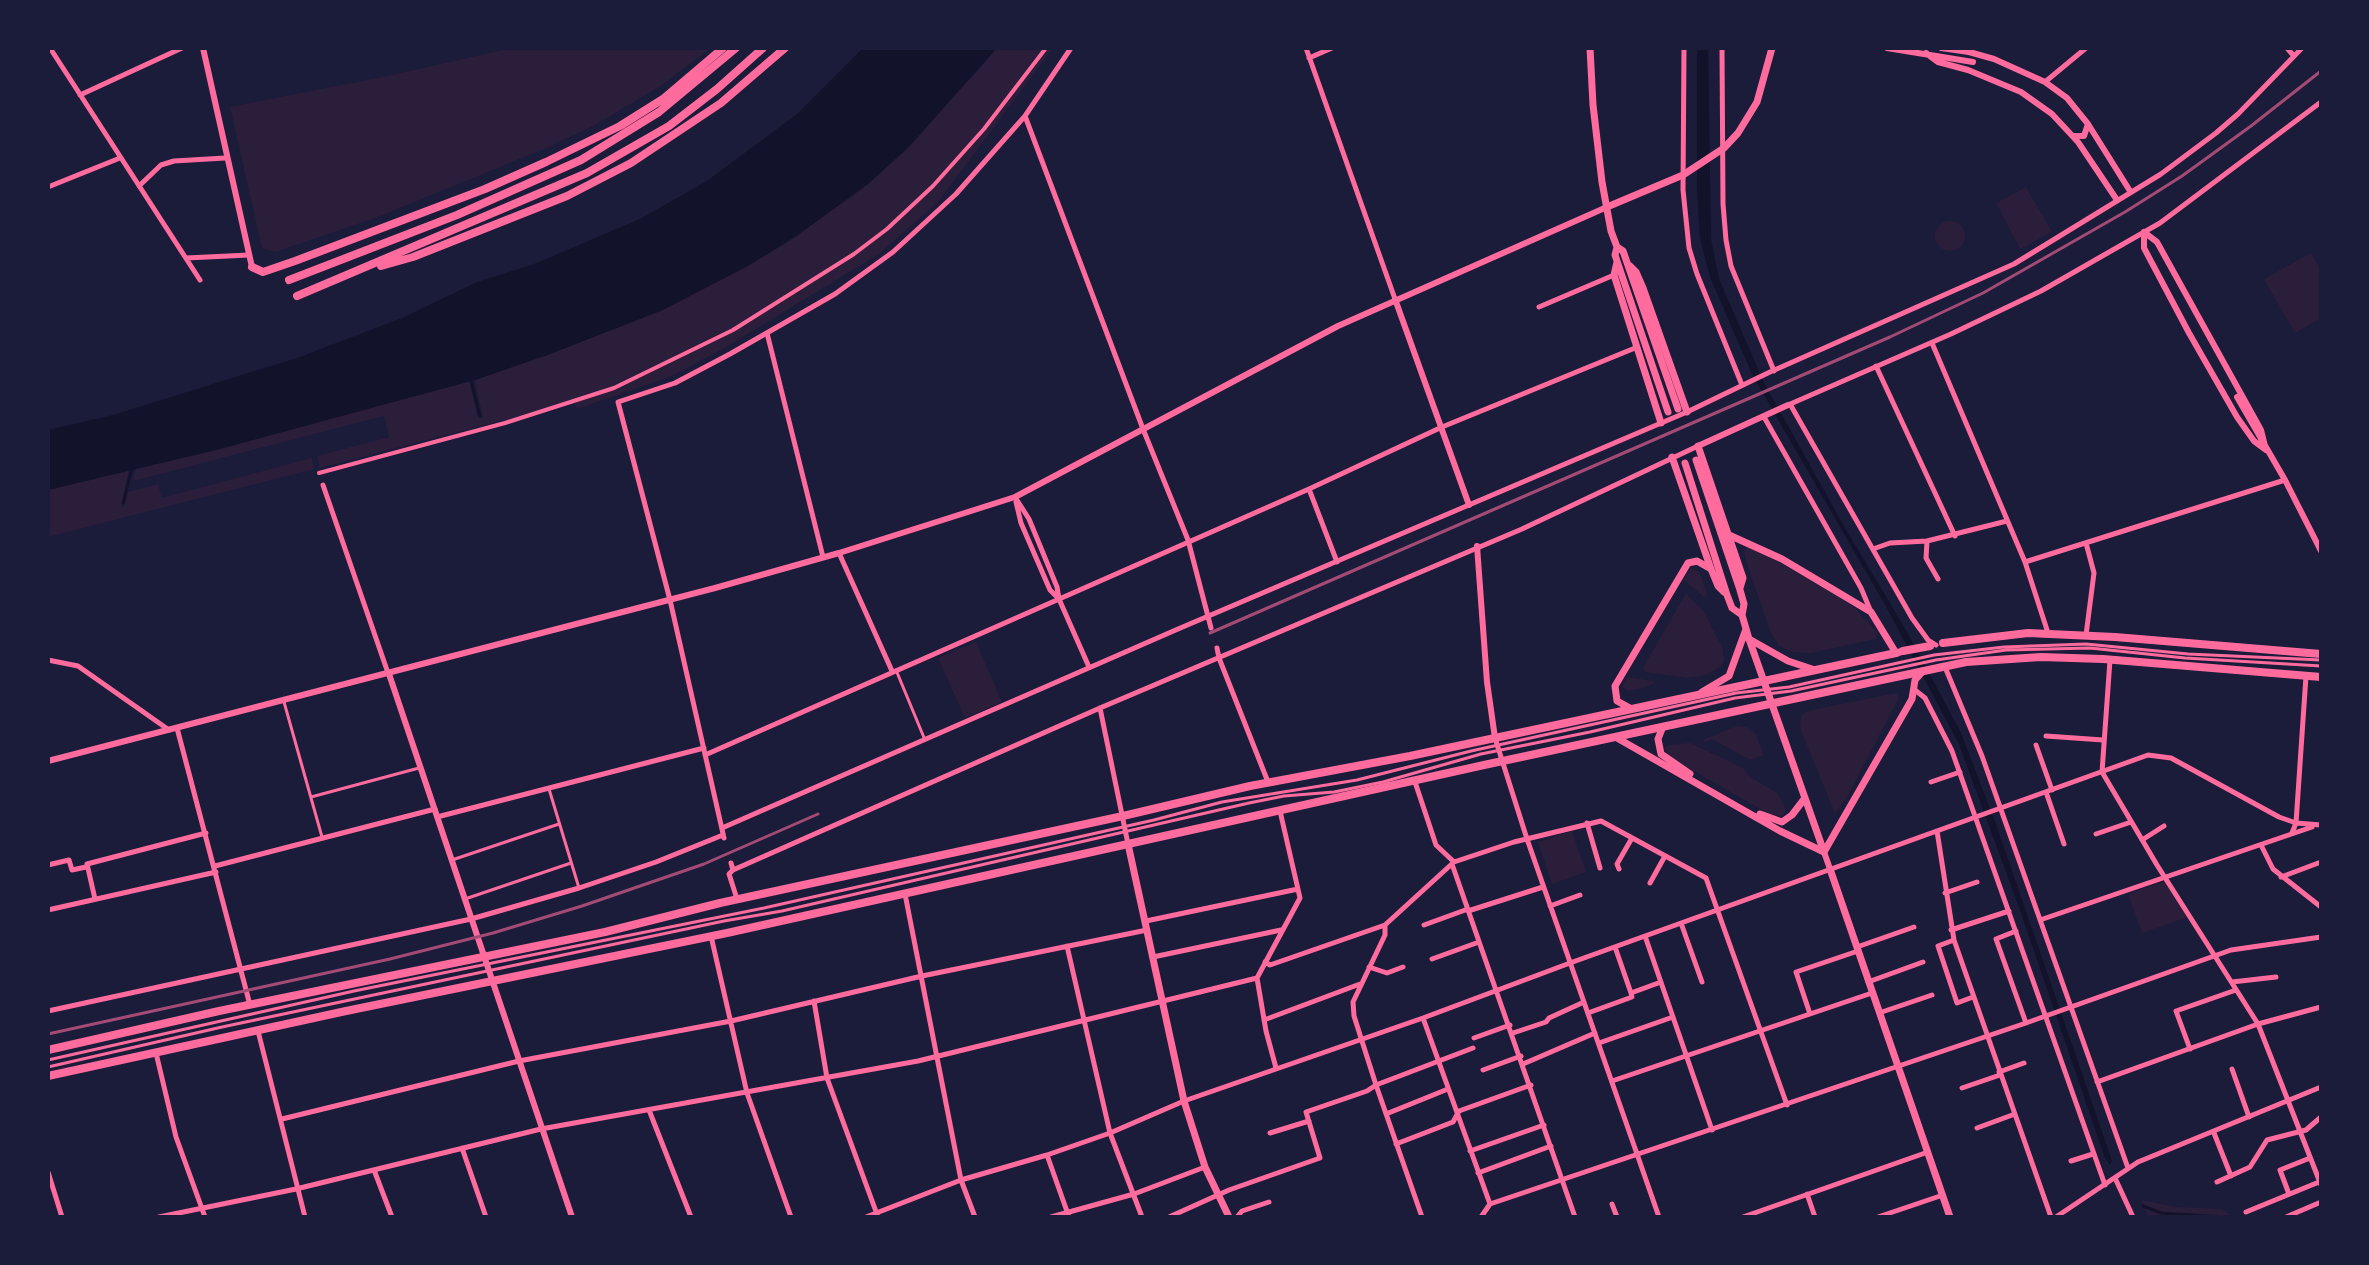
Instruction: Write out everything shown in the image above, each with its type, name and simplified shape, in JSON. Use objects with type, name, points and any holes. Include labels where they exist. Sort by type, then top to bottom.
[{"type":"main road","points":[[252,267],[263,272],[295,261],[485,189],[546,162],[620,126],[663,99],[723,48]]},
{"type":"main road","points":[[289,280],[457,215],[581,160],[659,112],[736,48]]},
{"type":"main road","points":[[297,296],[587,173],[631,150],[669,126],[717,89],[763,48]]},
{"type":"main road","points":[[346,277],[413,257],[567,196],[618,170],[692,125],[742,87],[785,48]]},
{"type":"main road","points":[[1590,48],[1593,105],[1607,207],[1617,247],[1615,255],[1668,412]]},
{"type":"main road","points":[[1607,207],[1683,175],[1722,150],[1738,133],[1757,102],[1772,48]]},
{"type":"main road","points":[[1617,247],[1623,251],[1643,288],[1682,410]]},
{"type":"main road","points":[[1617,262],[1614,275],[1661,423]]},
{"type":"main road","points":[[1698,446],[1743,578],[1740,590]]},
{"type":"main road","points":[[1672,457],[1711,569],[1718,586],[1727,595]]},
{"type":"main road","points":[[1696,460],[1740,590],[1744,604],[1742,615],[1749,639],[1824,852]]},
{"type":"main road","points":[[1685,463],[1727,595],[1732,608],[1742,615]]},
{"type":"main road","points":[[1729,535],[1782,559],[1871,612],[1904,661],[1923,671]]},
{"type":"main road","points":[[1630,708],[1617,701],[1615,686],[1688,563],[1697,561],[1711,569]]},
{"type":"main road","points":[[1699,693],[1729,676],[1746,629]]},
{"type":"main road","points":[[48,1050],[250,1005],[711,936],[1662,729],[1769,696],[1904,661],[1936,644],[2028,633],[2086,635],[2321,657]]},
{"type":"main road","points":[[1749,639],[1788,661],[1815,670]]},
{"type":"main road","points":[[1824,852],[1915,690],[1915,680],[1939,662],[2012,658],[2110,660],[2321,677]]},
{"type":"main road","points":[[48,1076],[258,1031],[488,968],[605,932],[737,900],[1269,783],[1497,745],[1630,708],[1699,693],[1815,670],[1904,661]]},
{"type":"main road","points":[[1662,729],[1658,744],[1667,760],[1772,820],[1787,820],[1805,798]]},
{"type":"main road","points":[[1617,738],[1791,837],[1824,852]]},
{"type":"main road","points":[[1128,844],[1184,1101],[1205,1167],[1229,1217]]},
{"type":"main road","points":[[1830,869],[1950,1217]]},
{"type":"street","points":[[50,48],[200,280]]},
{"type":"street","points":[[80,95],[182,48]]},
{"type":"street","points":[[203,48],[225,158],[252,267]]},
{"type":"street","points":[[319,473],[505,423],[614,388],[706,346],[854,254],[887,229],[933,186],[984,129],[1046,48]]},
{"type":"street","points":[[48,1011],[471,919],[579,888],[724,836],[670,600],[618,402],[683,379],[835,294],[925,225],[1025,116],[1071,48]]},
{"type":"street","points":[[1306,48],[1469,505]]},
{"type":"street","points":[[1309,58],[1332,48]]},
{"type":"street","points":[[1684,48],[1683,175],[1689,248],[1742,385]]},
{"type":"street","points":[[1722,48],[1723,204],[1731,266],[1772,372]]},
{"type":"street","points":[[1887,48],[1973,62]]},
{"type":"street","points":[[1926,53],[1940,48],[1969,52],[1994,59],[2045,82],[2067,98],[2088,124],[2130,191]]},
{"type":"street","points":[[2045,82],[2086,48]]},
{"type":"street","points":[[2287,48],[2293,55]]},
{"type":"street","points":[[722,828],[1089,667],[1661,423],[1682,410],[2014,264],[2161,174],[2216,133],[2302,48]]},
{"type":"street","points":[[1926,53],[1938,62],[1968,70],[2021,92],[2052,114],[2074,136],[2117,200]]},
{"type":"street","points":[[737,900],[729,874],[732,866],[1572,507],[1672,457],[1932,343],[2041,291],[2188,204],[2321,102]]},
{"type":"street","points":[[1025,116],[1188,540],[1211,628]]},
{"type":"street","points":[[2074,136],[2084,136],[2088,124]]},
{"type":"street","points":[[48,187],[120,158]]},
{"type":"street","points":[[139,186],[161,165],[174,161],[225,158]]},
{"type":"street","points":[[48,761],[670,600],[839,553],[1015,497],[1324,333],[1607,207]]},
{"type":"street","points":[[2144,232],[2144,248],[2189,333],[2237,417],[2254,441],[2266,450]]},
{"type":"street","points":[[2144,232],[2157,242],[2165,256],[2261,430],[2266,450]]},
{"type":"street","points":[[185,258],[249,255]]},
{"type":"street","points":[[1539,307],[1614,275]]},
{"type":"street","points":[[767,333],[823,557]]},
{"type":"street","points":[[1932,343],[2025,562],[2049,634]]},
{"type":"street","points":[[705,755],[1309,489],[1442,427],[1635,348]]},
{"type":"street","points":[[1876,366],[1955,536]]},
{"type":"street","points":[[2237,397],[2321,551]]},
{"type":"street","points":[[1789,404],[1918,627],[1928,640],[1936,644]]},
{"type":"street","points":[[1766,415],[1861,588],[1871,612]]},
{"type":"street","points":[[2025,562],[2285,480]]},
{"type":"street","points":[[323,485],[572,1217]]},
{"type":"street","points":[[1309,489],[1337,562]]},
{"type":"street","points":[[1015,497],[1029,519],[1089,667]]},
{"type":"street","points":[[1873,549],[1890,543],[1955,536],[2007,521]]},
{"type":"street","points":[[1927,541],[1926,558],[1938,579]]},
{"type":"street","points":[[2086,543],[2094,573],[2086,635]]},
{"type":"street","points":[[1477,546],[1487,682],[1497,745],[1543,887],[1659,1217]]},
{"type":"street","points":[[839,553],[894,670]]},
{"type":"street","points":[[1217,648],[1269,783]]},
{"type":"street","points":[[48,660],[78,666],[174,729],[206,833],[250,1005]]},
{"type":"street","points":[[2110,660],[2102,772],[2258,1024],[2320,1183],[2246,1212]]},
{"type":"street","points":[[1939,662],[2001,809],[2128,1168]]},
{"type":"street","points":[[2292,834],[2296,823],[2307,676]]},
{"type":"street","points":[[1915,690],[1931,708],[1960,772],[2105,1185]]},
{"type":"street","points":[[1100,708],[1128,844]]},
{"type":"street","points":[[2046,736],[2103,740]]},
{"type":"street","points":[[2036,745],[2064,844]]},
{"type":"street","points":[[48,910],[215,869],[322,837],[549,789],[704,748]]},
{"type":"street","points":[[866,1217],[961,1180],[1110,1133],[1184,1101],[1423,1018],[2148,755],[2171,758],[2232,793],[2296,823],[2318,825]]},
{"type":"street","points":[[1931,782],[1960,772]]},
{"type":"street","points":[[1415,782],[1436,845],[1453,863],[1575,1217]]},
{"type":"street","points":[[1276,1068],[1257,978],[1300,898],[1280,811]]},
{"type":"street","points":[[1265,962],[1270,965],[1385,925],[1453,863],[1527,839],[1601,821],[1706,878],[1787,1105]]},
{"type":"street","points":[[2096,834],[2131,822]]},
{"type":"street","points":[[1587,823],[1600,868]]},
{"type":"street","points":[[2040,920],[2318,825]]},
{"type":"street","points":[[2142,840],[2164,826]]},
{"type":"street","points":[[1937,831],[1954,940],[1999,1074],[2054,1217],[2128,1168],[2321,1087]]},
{"type":"street","points":[[48,865],[69,860],[72,870],[206,833]]},
{"type":"street","points":[[1619,869],[1617,864],[1632,838]]},
{"type":"street","points":[[2261,845],[2273,869],[2321,907]]},
{"type":"street","points":[[1824,852],[1830,869]]},
{"type":"street","points":[[1650,883],[1665,856]]},
{"type":"street","points":[[2281,877],[2321,862]]},
{"type":"street","points":[[86,867],[95,899]]},
{"type":"street","points":[[1945,893],[1977,882]]},
{"type":"street","points":[[1424,925],[1543,887]]},
{"type":"street","points":[[282,1119],[519,1061],[731,1021],[1067,946],[1298,889]]},
{"type":"street","points":[[905,893],[961,1180],[975,1217]]},
{"type":"street","points":[[1550,906],[1580,895]]},
{"type":"street","points":[[1951,930],[2009,911]]},
{"type":"street","points":[[1681,923],[1702,982]]},
{"type":"street","points":[[1385,925],[1385,935],[1353,1002],[1354,1016],[1422,1217]]},
{"type":"street","points":[[1810,1014],[1796,972],[1914,927]]},
{"type":"street","points":[[1153,957],[1282,930]]},
{"type":"street","points":[[2016,931],[1996,939],[2026,1023]]},
{"type":"street","points":[[711,936],[747,1093],[791,1217]]},
{"type":"street","points":[[1645,936],[1712,1130]]},
{"type":"street","points":[[1481,1217],[1490,1204],[2026,1023],[2214,955],[2253,945],[2321,937]]},
{"type":"street","points":[[1954,940],[1938,946],[1957,1003],[1973,997]]},
{"type":"street","points":[[1432,959],[1479,942]]},
{"type":"street","points":[[1067,946],[1110,1133],[1142,1217]]},
{"type":"street","points":[[1588,1013],[1632,997],[1615,947]]},
{"type":"street","points":[[1868,982],[1923,962]]},
{"type":"street","points":[[1369,967],[1387,973],[1403,967]]},
{"type":"street","points":[[2232,982],[2276,977]]},
{"type":"street","points":[[159,1217],[296,1189],[541,1129],[936,1057],[1257,978]]},
{"type":"street","points":[[1631,993],[1661,982]]},
{"type":"street","points":[[1264,1020],[1362,984]]},
{"type":"street","points":[[2190,1049],[2176,1011],[2236,990]]},
{"type":"street","points":[[1612,1081],[1872,993]]},
{"type":"street","points":[[1879,1013],[1932,995]]},
{"type":"street","points":[[814,1001],[827,1078],[877,1215]]},
{"type":"street","points":[[1513,1033],[1546,1022],[1584,1002]]},
{"type":"street","points":[[2097,1082],[2258,1024],[2321,1007]]},
{"type":"street","points":[[1599,1043],[1673,1017]]},
{"type":"street","points":[[1423,1018],[1490,1204]]},
{"type":"street","points":[[1474,1038],[1510,1025]]},
{"type":"street","points":[[258,1031],[305,1217]]},
{"type":"street","points":[[1523,1064],[1595,1033]]},
{"type":"street","points":[[1169,1217],[1320,1158],[1306,1112],[1473,1048]]},
{"type":"street","points":[[156,1053],[176,1137],[205,1217]]},
{"type":"street","points":[[1483,1070],[1521,1056]]},
{"type":"street","points":[[1962,1088],[2024,1063]]},
{"type":"street","points":[[2232,1069],[2249,1117]]},
{"type":"street","points":[[1396,1144],[1453,1122],[1459,1111],[1531,1085]]},
{"type":"street","points":[[1386,1114],[1448,1089]]},
{"type":"street","points":[[649,1110],[691,1217]]},
{"type":"street","points":[[1977,1128],[2015,1114]]},
{"type":"street","points":[[2217,1182],[2250,1167],[2267,1140],[2306,1130],[2321,1117]]},
{"type":"street","points":[[1270,1133],[1309,1121]]},
{"type":"street","points":[[1470,1151],[1544,1125]]},
{"type":"street","points":[[2214,1133],[2231,1176]]},
{"type":"street","points":[[1478,1173],[1551,1146]]},
{"type":"street","points":[[462,1148],[486,1217]]},
{"type":"street","points":[[1743,1217],[1928,1152]]},
{"type":"street","points":[[2071,1161],[2093,1153]]},
{"type":"street","points":[[1047,1155],[1068,1214]]},
{"type":"street","points":[[2289,1194],[2280,1170],[2310,1158]]},
{"type":"street","points":[[1051,1217],[1134,1194],[1205,1167]]},
{"type":"street","points":[[374,1170],[392,1217]]},
{"type":"street","points":[[48,1172],[62,1217]]},
{"type":"street","points":[[2115,1178],[2133,1217]]},
{"type":"street","points":[[1807,1194],[1815,1217]]},
{"type":"street","points":[[1878,1217],[1943,1195]]},
{"type":"street","points":[[1237,1217],[1242,1211],[1269,1202]]},
{"type":"street","points":[[2286,1217],[2321,1202]]},
{"type":"street","points":[[1612,1204],[1617,1217]]},
{"type":"lane","points":[[1939,662],[2004,647],[2086,644],[2188,654],[2321,657]]},
{"type":"lane","points":[[48,1060],[354,991],[782,911],[1125,829],[1222,802],[1343,783],[1497,745],[1590,732],[1735,698],[1769,696],[1904,661],[1939,662],[2006,650],[2090,648],[2185,658],[2321,666]]},
{"type":"lane","points":[[894,670],[925,740]]},
{"type":"lane","points":[[283,700],[322,837]]},
{"type":"lane","points":[[48,1067],[1125,829],[1284,796],[1334,792],[1383,782],[1497,745]]},
{"type":"lane","points":[[311,797],[421,767]]},
{"type":"lane","points":[[549,789],[579,888]]},
{"type":"lane","points":[[452,860],[559,824]]},
{"type":"lane","points":[[465,899],[571,863]]},
{"type":"shaded area","points":[[511,48],[711,48],[659,87],[595,125],[544,149],[375,218],[275,252],[262,248],[230,107]]},
{"type":"shaded area","points":[[863,48],[997,48],[909,147],[867,185],[795,237],[748,266],[663,310],[475,380],[216,450],[48,490],[48,430],[113,415],[300,357],[402,318],[477,282],[532,265],[640,219],[707,181],[797,114]]},
{"type":"shaded area","points":[[997,48],[1053,48],[938,202],[879,254],[728,346],[672,376],[577,409],[573,399],[320,468],[317,456],[389,437],[384,416],[133,481],[136,468],[216,450],[469,380],[478,418],[483,418],[475,380],[662,310],[771,252],[830,211],[975,74]]},
{"type":"shaded area","points":[[1697,48],[1708,48],[1711,239],[1719,279],[1764,383],[1907,632],[1961,733],[2088,1091],[2112,1161],[2110,1165],[1959,744],[1888,610],[1752,374],[1710,277],[1700,238],[1697,189]]},
{"type":"shaded area","points":[[2026,187],[2052,232],[2020,249],[1996,203]]},
{"type":"shaded area","points":[[1950,221],[1960,226],[1965,236],[1960,246],[1950,251],[1940,246],[1935,236],[1940,226]]},
{"type":"shaded area","points":[[2311,253],[2321,270],[2321,318],[2295,333],[2264,279]]},
{"type":"shaded area","points":[[312,458],[314,469],[48,537],[48,490],[129,470],[122,507],[125,506],[128,492],[158,484],[162,498]]},
{"type":"shaded area","points":[[1754,548],[1856,609],[1878,633],[1875,639],[1811,653],[1793,652],[1779,646],[1770,631],[1746,561],[1744,551]]},
{"type":"shaded area","points":[[1692,568],[1700,573],[1707,594],[1705,598],[1683,579]]},
{"type":"shaded area","points":[[1686,593],[1704,612],[1722,647],[1724,660],[1721,666],[1706,675],[1687,678],[1646,672],[1643,668]]},
{"type":"shaded area","points":[[976,642],[1002,702],[965,718],[938,658]]},
{"type":"shaded area","points":[[1627,677],[1655,683],[1628,691],[1622,687]]},
{"type":"shaded area","points":[[1896,693],[1899,698],[1835,814],[1800,728],[1801,716],[1807,711]]},
{"type":"shaded area","points":[[1737,726],[1746,727],[1756,734],[1764,755],[1750,760],[1712,739],[1704,743],[1703,740]]},
{"type":"shaded area","points":[[1690,743],[1743,768],[1749,776],[1777,793],[1786,809],[1783,816],[1769,814],[1671,758],[1665,750],[1669,745]]},
{"type":"shaded area","points":[[1572,831],[1586,872],[1552,884],[1538,842]]},
{"type":"shaded area","points":[[2165,881],[2188,917],[2142,933],[2128,894]]},
{"type":"shaded area","points":[[2142,1200],[2177,1207],[2221,1209],[2235,1217],[2148,1217]]},
{"type":"waterway","points":[[470,377],[480,416]]},
{"type":"waterway","points":[[123,503],[132,468]]},
{"type":"waterway","points":[[2143,1206],[2161,1213],[2222,1217]]},
{"type":"railway","points":[[1210,633],[1890,337],[1983,293],[2182,176],[2321,71]]},
{"type":"railway","points":[[48,1034],[390,959],[493,933],[704,864],[818,814]]}]
